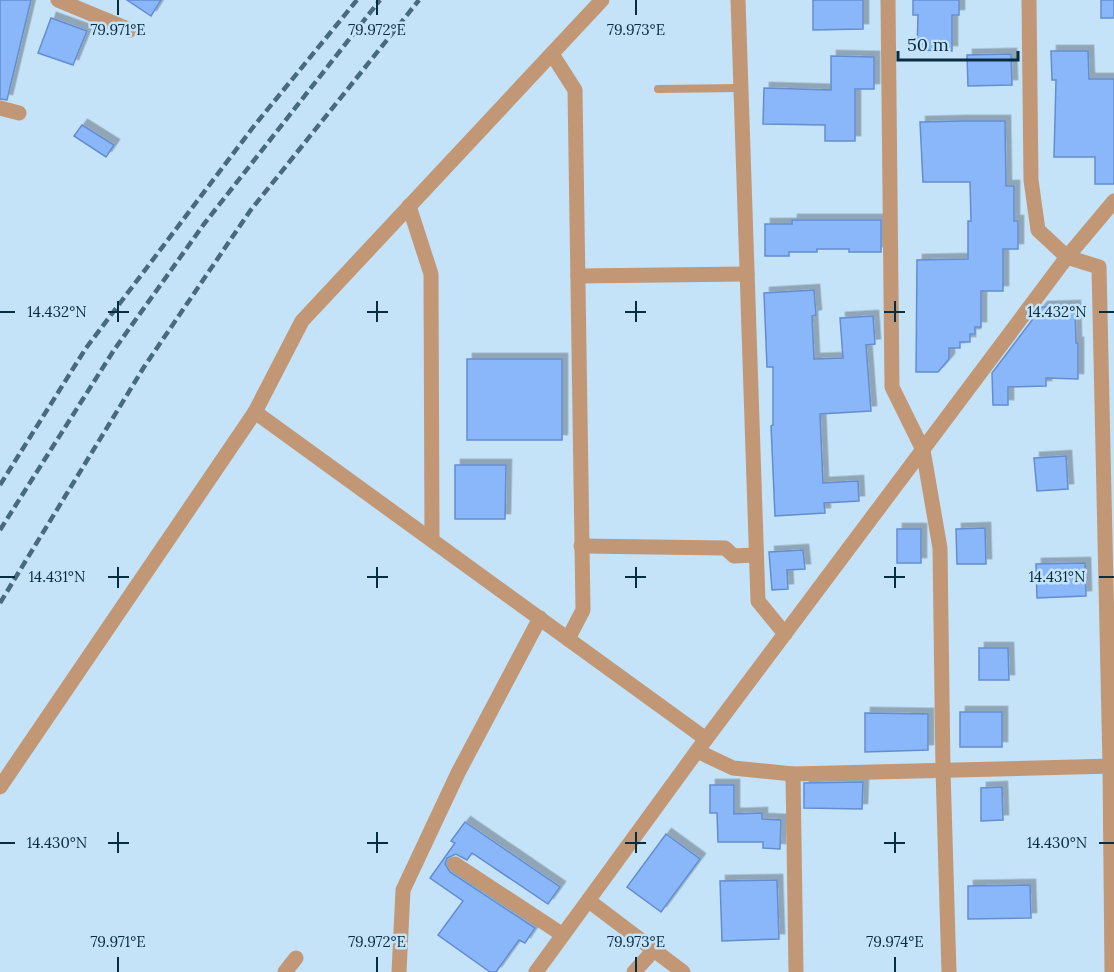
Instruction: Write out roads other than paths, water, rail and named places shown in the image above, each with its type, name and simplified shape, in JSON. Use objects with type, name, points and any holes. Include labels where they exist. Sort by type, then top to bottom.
[{"type":"street","points":[[58,0],[130,30]]},
{"type":"street","points":[[0,787],[255,412],[302,321],[602,0]]},
{"type":"street","points":[[738,0],[758,601],[785,634]]},
{"type":"street","points":[[888,0],[892,387],[923,450],[940,548],[949,972]]},
{"type":"street","points":[[1029,0],[1031,180],[1038,230],[1067,257],[1099,267],[1112,766],[1112,972]]},
{"type":"street","points":[[552,54],[575,90],[583,610],[568,639]]},
{"type":"street","points":[[0,108],[19,113]]},
{"type":"street","points":[[536,972],[701,745],[1067,257],[1107,219],[1114,201]]},
{"type":"street","points":[[409,206],[431,274],[432,540]]},
{"type":"street","points":[[578,276],[747,274]]},
{"type":"street","points":[[255,412],[540,618],[701,745],[734,768],[793,774],[1112,766]]},
{"type":"street","points":[[581,546],[725,548],[734,556],[756,555]]},
{"type":"street","points":[[399,972],[403,890],[458,773],[540,618]]},
{"type":"street","points":[[793,774],[796,972]]},
{"type":"street","points":[[455,864],[563,935]]},
{"type":"street","points":[[589,901],[683,972]]},
{"type":"street","points":[[634,972],[653,951]]},
{"type":"street","points":[[285,972],[296,958]]},
{"type":"lane","points":[[658,89],[741,88]]},
{"type":"railway","points":[[0,485],[86,348],[254,126],[357,0]]},
{"type":"railway","points":[[0,530],[114,350],[204,224],[380,0]]},
{"type":"railway","points":[[0,603],[144,367],[250,211],[419,0]]}]
